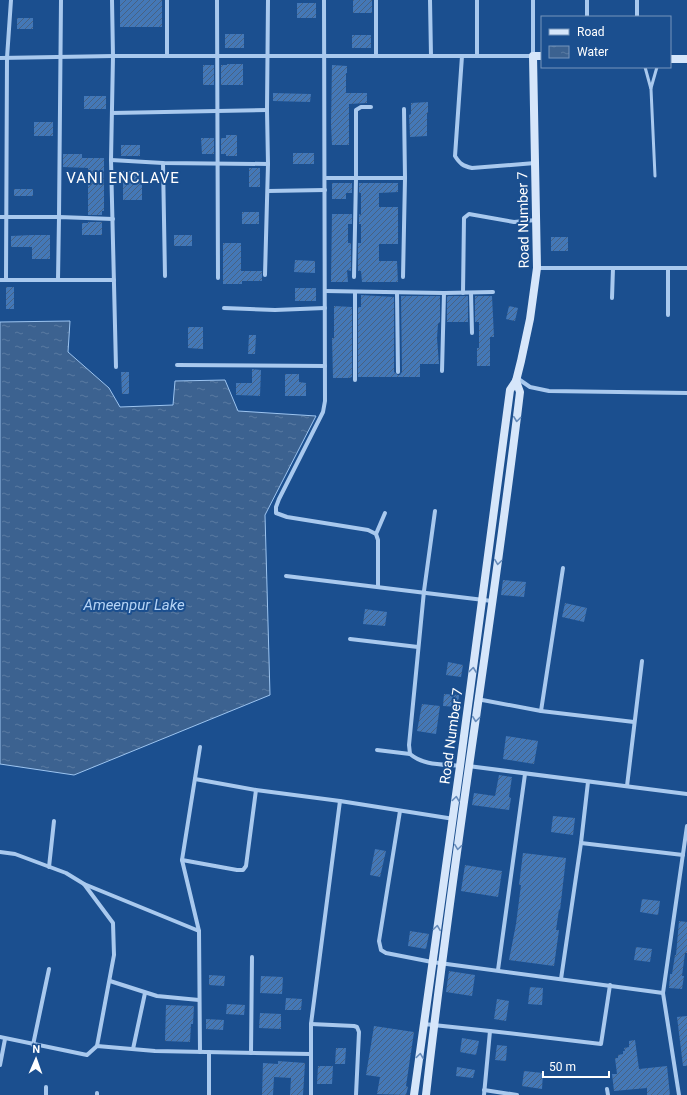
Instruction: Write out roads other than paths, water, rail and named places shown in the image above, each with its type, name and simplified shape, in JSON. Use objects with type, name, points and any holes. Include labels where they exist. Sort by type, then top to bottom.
[{"type":"street","points":[[6,280],[7,58],[10,0]]},
{"type":"street","points":[[58,280],[61,0]]},
{"type":"street","points":[[112,0],[113,56],[111,160],[116,367]]},
{"type":"street","points":[[167,0],[167,55]]},
{"type":"street","points":[[216,0],[218,278]]},
{"type":"street","points":[[265,275],[268,191],[268,0]]},
{"type":"street","points":[[324,0],[325,401],[323,412],[279,499],[276,506],[276,513],[287,517],[368,530],[376,534]]},
{"type":"street","points":[[376,0],[376,56]]},
{"type":"street","points":[[430,0],[431,56]]},
{"type":"street","points":[[477,0],[477,56]]},
{"type":"street","points":[[533,0],[533,56]]},
{"type":"street","points":[[587,0],[587,16]]},
{"type":"street","points":[[637,0],[637,16]]},
{"type":"street","points":[[0,58],[167,55],[541,56]]},
{"type":"street","points":[[462,56],[455,156],[459,163],[464,167],[472,168],[535,163]]},
{"type":"street","name":"Road Number 7","points":[[414,1095],[453,819],[510,390],[517,379],[530,319],[537,268],[533,56]]},
{"type":"street","points":[[671,59],[687,59]]},
{"type":"street","points":[[354,277],[356,110],[361,107],[371,107]]},
{"type":"street","points":[[403,277],[405,178],[404,109]]},
{"type":"street","points":[[112,113],[267,110]]},
{"type":"street","points":[[111,160],[163,163],[268,164]]},
{"type":"street","points":[[163,163],[165,276]]},
{"type":"street","points":[[325,178],[405,178]]},
{"type":"street","points":[[268,191],[325,190]]},
{"type":"street","points":[[463,293],[464,218],[469,214],[514,222],[536,220]]},
{"type":"street","points":[[0,217],[113,219]]},
{"type":"street","points":[[537,268],[687,268]]},
{"type":"street","points":[[612,298],[613,268]]},
{"type":"street","points":[[668,268],[668,314]]},
{"type":"street","points":[[0,280],[114,280]]},
{"type":"street","points":[[325,292],[493,292]]},
{"type":"street","points":[[354,292],[354,380]]},
{"type":"street","points":[[397,293],[398,372]]},
{"type":"street","points":[[442,371],[444,293]]},
{"type":"street","points":[[471,293],[472,333]]},
{"type":"street","points":[[224,308],[275,310],[325,308]]},
{"type":"street","points":[[176,365],[325,366]]},
{"type":"street","points":[[517,379],[530,387],[549,391],[687,393]]},
{"type":"street","name":"Road Number 7","points":[[426,1095],[442,963],[502,538],[520,392],[517,379]]},
{"type":"street","points":[[410,754],[409,745],[418,647],[435,512]]},
{"type":"street","points":[[378,586],[378,540],[376,534],[385,513]]},
{"type":"street","points":[[490,536],[502,538]]},
{"type":"street","points":[[541,711],[563,568]]},
{"type":"street","points":[[286,576],[492,601]]},
{"type":"street","points":[[350,639],[418,647]]},
{"type":"street","points":[[627,786],[642,661]]},
{"type":"street","points":[[469,698],[541,711],[634,722]]},
{"type":"street","points":[[200,747],[182,860],[199,931],[200,1052]]},
{"type":"street","points":[[377,750],[410,754],[416,759],[427,762],[470,766],[687,794]]},
{"type":"street","points":[[498,970],[525,774]]},
{"type":"street","points":[[195,779],[256,790],[340,801],[462,820]]},
{"type":"street","points":[[561,979],[581,842],[588,782]]},
{"type":"street","points":[[182,860],[243,870],[246,866],[256,790]]},
{"type":"street","points":[[311,1095],[311,1024],[340,801]]},
{"type":"street","points":[[400,811],[379,941],[381,950],[386,953],[432,962],[664,992]]},
{"type":"street","points":[[49,866],[54,821]]},
{"type":"street","points":[[679,1095],[664,992],[687,826]]},
{"type":"street","points":[[581,842],[683,855]]},
{"type":"street","points":[[0,852],[15,854],[49,866],[66,873],[84,884],[199,931]]},
{"type":"street","points":[[0,1038],[87,1055],[97,1046],[114,955],[113,923],[84,884]]},
{"type":"street","points":[[251,1053],[252,957]]},
{"type":"street","points":[[33,1045],[50,969]]},
{"type":"street","points":[[110,981],[157,996],[199,1000]]},
{"type":"street","points":[[424,1024],[601,1044],[610,985]]},
{"type":"street","points":[[133,1049],[145,992]]},
{"type":"street","points":[[311,1024],[354,1026],[358,1029],[356,1095]]},
{"type":"street","points":[[490,1031],[484,1093],[517,1095]]},
{"type":"street","points":[[0,1065],[5,1039]]},
{"type":"street","points":[[97,1046],[200,1052],[310,1054]]},
{"type":"street","points":[[209,1052],[209,1095]]},
{"type":"street","points":[[46,1087],[46,1095]]},
{"type":"street","points":[[607,1089],[608,1095]]},
{"type":"lane","points":[[645,68],[651,89],[655,176]]},
{"type":"lane","points":[[651,89],[657,68]]},
{"type":"water","name":"Ameenpur Lake","points":[[70,321],[68,352],[109,388],[120,407],[173,405],[175,381],[225,380],[238,411],[316,416],[265,515],[270,695],[74,775],[0,764],[0,322]]},
{"type":"district","name":"VANI ENCLAVE","points":[[123,178]]}]
